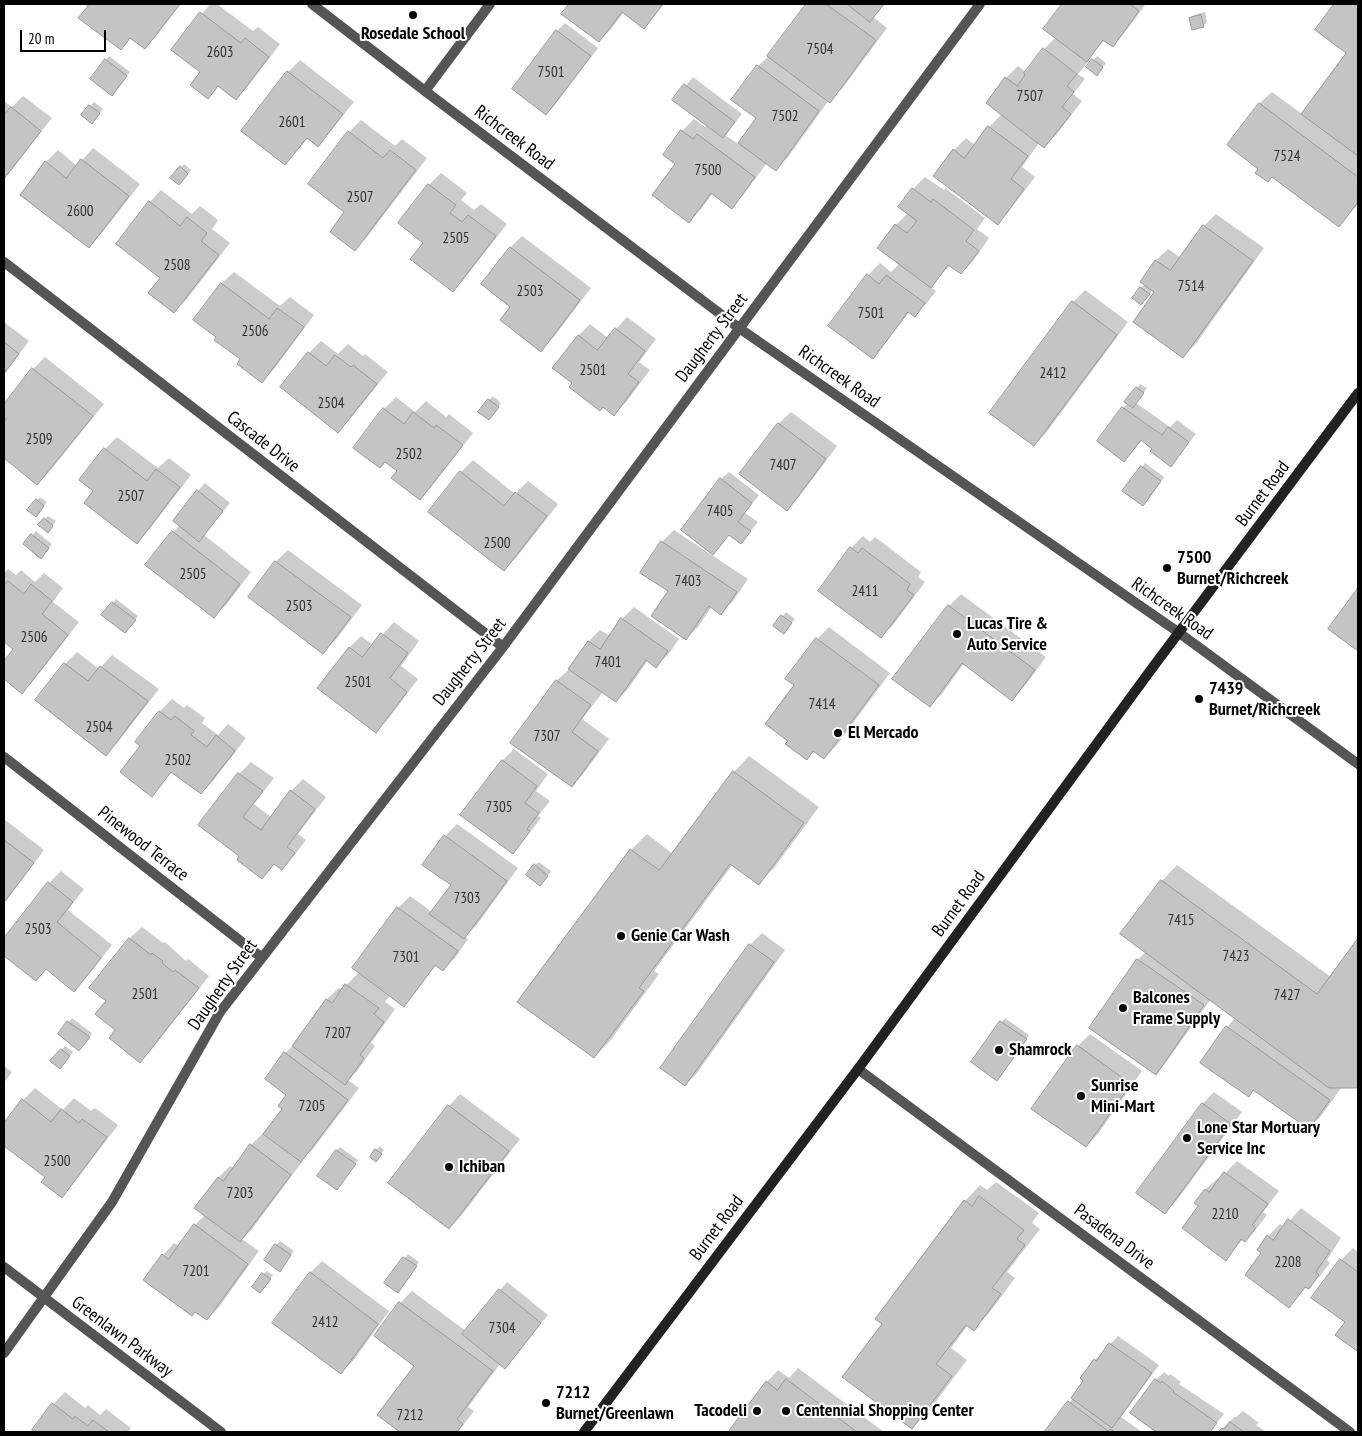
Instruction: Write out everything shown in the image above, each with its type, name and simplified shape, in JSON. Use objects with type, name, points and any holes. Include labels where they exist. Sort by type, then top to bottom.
[{"type":"main road","name":"Burnet Road","points":[[584,1432],[858,1068],[1178,632],[1358,393]]},
{"type":"street","name":"Richcreek Road","points":[[312,4],[740,328],[1178,632],[1358,764]]},
{"type":"street","points":[[425,91],[490,4]]},
{"type":"street","name":"Daugherty Street","points":[[4,1353],[112,1202],[220,1012],[503,647],[980,4]]},
{"type":"street","name":"Cascade Drive","points":[[4,262],[503,647]]},
{"type":"street","name":"Pinewood Terrace","points":[[4,757],[262,957]]},
{"type":"street","name":"Pasadena Drive","points":[[858,1068],[1350,1432]]},
{"type":"street","name":"Greenlawn Parkway","points":[[4,1267],[221,1432]]},
{"type":"building","points":[[86,4],[180,4],[145,49],[130,38],[121,50],[78,18],[88,6]]},
{"type":"building","points":[[569,4],[663,4],[644,29],[622,12],[599,42],[561,14]]},
{"type":"building","points":[[806,4],[826,4],[876,40],[830,103],[767,56]]},
{"type":"building","points":[[847,4],[884,4],[870,22]]},
{"type":"building","points":[[1062,4],[1130,4],[1139,11],[1113,47],[1103,40],[1087,62],[1043,29]]},
{"type":"building","points":[[1334,4],[1358,4],[1358,156],[1301,114],[1346,53],[1315,30]]},
{"type":"building","points":[[200,12],[241,43],[245,38],[269,57],[236,100],[218,86],[208,99],[190,85],[200,72],[171,50]]},
{"type":"building","points":[[1201,15],[1204,27],[1192,30],[1189,18]]},
{"type":"building","points":[[556,30],[591,56],[546,115],[512,89]]},
{"type":"building","points":[[1043,48],[1077,74],[1067,86],[1074,92],[1062,107],[1071,114],[1044,148],[986,103],[1005,77],[1017,86],[1025,75],[1024,73]]},
{"type":"building","points":[[105,59],[127,76],[112,96],[90,79]]},
{"type":"building","points":[[1092,59],[1103,67],[1097,76],[1086,67]]},
{"type":"building","points":[[757,65],[819,111],[776,171],[738,143],[756,118],[731,100]]},
{"type":"building","points":[[287,71],[343,114],[318,147],[307,138],[285,165],[241,131]]},
{"type":"building","points":[[684,84],[735,122],[723,138],[672,100]]},
{"type":"building","points":[[1259,103],[1358,177],[1358,202],[1339,227],[1272,177],[1268,182],[1255,173],[1258,169],[1227,145]]},
{"type":"building","points":[[89,105],[100,113],[92,124],[81,115]]},
{"type":"building","points":[[11,107],[41,131],[4,179],[4,115]]},
{"type":"building","points":[[988,126],[1028,156],[1011,179],[1024,189],[998,225],[933,176],[953,149],[964,158]]},
{"type":"building","points":[[681,130],[693,139],[697,134],[755,177],[732,209],[711,193],[689,223],[652,195],[675,164],[663,155]]},
{"type":"building","points":[[348,131],[383,158],[390,150],[416,170],[355,251],[330,232],[344,212],[308,184]]},
{"type":"building","points":[[81,159],[129,196],[89,248],[20,195],[45,161],[66,178]]},
{"type":"building","points":[[180,166],[188,174],[179,185],[170,178]]},
{"type":"building","points":[[428,184],[456,205],[450,213],[462,222],[468,215],[496,236],[453,292],[410,259],[423,243],[398,223]]},
{"type":"building","points":[[912,188],[931,202],[933,199],[974,230],[966,241],[979,251],[961,274],[948,265],[931,288],[877,248],[895,224],[907,233],[917,221],[898,207]]},
{"type":"building","points":[[149,201],[180,226],[187,217],[207,233],[201,241],[219,255],[174,313],[148,293],[160,278],[116,244]]},
{"type":"building","points":[[1203,225],[1253,261],[1183,358],[1133,322],[1154,292],[1140,282],[1155,260],[1170,270]]},
{"type":"building","points":[[510,247],[580,300],[541,352],[500,320],[510,307],[481,284]]},
{"type":"building","points":[[867,274],[879,284],[886,275],[925,303],[915,317],[908,312],[873,359],[828,326]]},
{"type":"building","points":[[221,283],[269,319],[277,308],[304,327],[262,383],[237,364],[240,359],[214,340],[216,337],[193,320]]},
{"type":"building","points":[[1140,287],[1150,294],[1141,305],[1132,298]]},
{"type":"building","points":[[1072,301],[1117,335],[1034,446],[989,413]]},
{"type":"building","points":[[615,328],[645,351],[628,374],[639,382],[614,416],[603,407],[600,411],[569,387],[572,383],[552,368],[578,335],[597,350]]},
{"type":"building","points":[[4,342],[19,354],[4,373]]},
{"type":"building","points":[[308,352],[326,366],[335,355],[351,367],[353,365],[377,384],[338,433],[280,387]]},
{"type":"building","points":[[32,368],[93,416],[37,485],[4,458],[4,422],[6,419],[4,417],[4,404]]},
{"type":"building","points":[[1136,387],[1144,393],[1133,408],[1124,402]]},
{"type":"building","points":[[488,399],[499,407],[489,420],[478,412]]},
{"type":"building","points":[[1122,407],[1162,435],[1168,427],[1189,442],[1171,467],[1150,451],[1152,449],[1141,440],[1124,462],[1097,441]]},
{"type":"building","points":[[383,408],[404,424],[413,412],[434,428],[436,425],[463,445],[420,500],[391,478],[397,471],[385,462],[380,468],[353,448]]},
{"type":"building","points":[[778,423],[826,459],[787,511],[739,474]]},
{"type":"building","points":[[104,448],[147,481],[156,469],[180,487],[137,544],[84,503],[93,491],[79,480]]},
{"type":"building","points":[[1141,466],[1161,481],[1143,506],[1122,491]]},
{"type":"building","points":[[460,471],[504,506],[515,492],[547,516],[504,571],[428,512]]},
{"type":"building","points":[[720,478],[752,503],[738,522],[751,531],[741,544],[729,535],[713,555],[681,530]]},
{"type":"building","points":[[197,490],[223,511],[199,542],[173,521]]},
{"type":"building","points":[[36,499],[44,506],[36,517],[27,510]]},
{"type":"building","points":[[44,518],[53,526],[48,533],[38,525]]},
{"type":"building","points":[[172,531],[240,584],[214,618],[145,565]]},
{"type":"building","points":[[31,534],[49,548],[41,559],[23,544]]},
{"type":"building","points":[[661,541],[737,592],[721,615],[709,606],[686,640],[651,616],[668,591],[640,573]]},
{"type":"building","points":[[850,547],[858,553],[862,548],[910,584],[907,590],[914,595],[881,638],[818,591]]},
{"type":"building","points":[[275,561],[351,617],[323,654],[248,597]]},
{"type":"building","points":[[8,581],[24,594],[31,584],[52,601],[42,614],[68,635],[22,694],[4,679],[4,661],[13,649],[4,642],[4,586]]},
{"type":"building","points":[[1358,588],[1358,651],[1328,629]]},
{"type":"building","points":[[112,602],[136,620],[125,633],[101,615]]},
{"type":"building","name":"Lucas Tire & Auto Service","points":[[948,605],[1035,670],[1012,701],[962,663],[930,707],[892,679]]},
{"type":"building","points":[[781,615],[792,623],[784,634],[773,626]]},
{"type":"building","points":[[621,618],[668,651],[656,668],[646,660],[616,702],[568,669],[588,641],[600,649]]},
{"type":"building","points":[[381,633],[408,653],[390,678],[407,692],[376,733],[317,688],[349,647],[362,657]]},
{"type":"building","points":[[816,638],[879,685],[824,759],[813,751],[807,760],[785,744],[788,741],[765,724],[794,685],[785,679]]},
{"type":"building","points":[[64,663],[88,681],[100,666],[148,701],[106,756],[35,700]]},
{"type":"building","points":[[556,680],[591,705],[572,732],[598,751],[572,787],[510,743]]},
{"type":"building","points":[[159,711],[171,720],[175,716],[194,731],[191,735],[207,747],[216,735],[235,751],[201,794],[171,772],[152,797],[120,772],[140,746],[135,742]]},
{"type":"building","points":[[502,760],[537,786],[525,803],[539,813],[527,829],[530,831],[513,854],[460,815]]},
{"type":"building","name":"Genie Car Wash","points":[[733,771],[804,823],[759,885],[730,864],[639,988],[644,991],[594,1058],[517,1002],[630,849],[659,870]]},
{"type":"building","points":[[238,773],[263,791],[243,817],[261,830],[290,790],[315,809],[287,847],[295,853],[282,870],[274,864],[262,879],[237,860],[239,856],[198,825]]},
{"type":"building","points":[[444,835],[507,881],[464,939],[429,914],[451,885],[422,865]]},
{"type":"building","points":[[4,840],[34,863],[4,902]]},
{"type":"building","points":[[534,864],[548,876],[540,886],[526,875]]},
{"type":"building","points":[[1161,880],[1317,994],[1358,938],[1358,1088],[1329,1088],[1120,934]]},
{"type":"building","points":[[48,882],[73,902],[57,922],[101,958],[74,992],[46,969],[36,981],[4,956],[4,938]]},
{"type":"building","points":[[397,907],[458,951],[443,971],[435,965],[404,1007],[352,968]]},
{"type":"building","points":[[129,938],[151,955],[152,953],[163,961],[162,963],[173,972],[175,970],[199,988],[140,1063],[109,1038],[115,1030],[95,1014],[106,1001],[89,988]]},
{"type":"building","name":"Genie Car Wash","points":[[749,944],[774,962],[685,1086],[660,1068]]},
{"type":"building","points":[[1137,959],[1204,1005],[1156,1075],[1089,1028]]},
{"type":"building","points":[[345,984],[379,1008],[374,1014],[384,1022],[360,1055],[364,1058],[345,1085],[292,1046],[326,999],[332,1003]]},
{"type":"building","points":[[67,1021],[90,1037],[79,1051],[58,1034]]},
{"type":"building","name":"Shamrock","points":[[1000,1021],[1027,1039],[997,1081],[971,1062]]},
{"type":"building","points":[[1226,1026],[1330,1100],[1309,1129],[1253,1090],[1249,1097],[1200,1063]]},
{"type":"building","name":"Sunrise Mini-Mart","points":[[1077,1045],[1131,1084],[1086,1147],[1031,1109]]},
{"type":"building","points":[[61,1049],[70,1056],[60,1069],[50,1061]]},
{"type":"building","points":[[284,1052],[348,1100],[301,1162],[263,1134],[282,1109],[278,1106],[286,1095],[265,1079]]},
{"type":"building","points":[[22,1099],[51,1122],[61,1109],[79,1123],[82,1119],[107,1137],[62,1198],[41,1182],[45,1177],[4,1146],[4,1123]]},
{"type":"building","points":[[1202,1103],[1231,1124],[1165,1214],[1136,1193]]},
{"type":"building","name":"Ichiban","points":[[448,1105],[509,1151],[449,1229],[388,1183]]},
{"type":"building","points":[[250,1144],[291,1175],[240,1242],[194,1208],[218,1177],[223,1181]]},
{"type":"building","points":[[375,1149],[382,1154],[376,1162],[370,1157]]},
{"type":"building","points":[[336,1150],[356,1164],[337,1190],[317,1176]]},
{"type":"building","points":[[1224,1172],[1268,1204],[1252,1225],[1256,1228],[1245,1242],[1241,1239],[1226,1261],[1182,1228],[1198,1206],[1194,1203],[1205,1189],[1209,1192]]},
{"type":"building","points":[[979,1196],[1024,1230],[1017,1239],[1025,1245],[992,1288],[1001,1294],[974,1331],[966,1325],[936,1364],[952,1376],[912,1429],[842,1377],[882,1324],[875,1319],[964,1200],[972,1206]]},
{"type":"building","points":[[1288,1219],[1330,1251],[1316,1272],[1319,1275],[1309,1289],[1305,1287],[1289,1308],[1245,1275],[1261,1253],[1257,1250],[1267,1235],[1273,1240]]},
{"type":"building","points":[[194,1224],[248,1264],[207,1320],[195,1312],[192,1316],[143,1280],[162,1254],[168,1259]]},
{"type":"building","points":[[275,1244],[291,1255],[280,1272],[264,1260]]},
{"type":"building","points":[[403,1257],[417,1266],[398,1293],[384,1283]]},
{"type":"building","points":[[1340,1259],[1358,1272],[1357,1351],[1335,1335],[1345,1322],[1311,1298]]},
{"type":"building","points":[[310,1272],[378,1324],[341,1374],[272,1323]]},
{"type":"building","points":[[262,1273],[271,1279],[260,1293],[252,1287]]},
{"type":"building","points":[[499,1289],[541,1323],[505,1369],[462,1334]]},
{"type":"building","points":[[399,1302],[493,1371],[457,1419],[463,1424],[457,1432],[400,1432],[377,1415],[414,1366],[374,1336]]},
{"type":"building","points":[[1109,1343],[1152,1373],[1112,1428],[1071,1398],[1083,1381],[1080,1378]]},
{"type":"building","name":"Centennial Shopping Center","points":[[786,1379],[857,1432],[728,1432],[766,1381],[777,1390]]},
{"type":"building","points":[[1155,1379],[1161,1383],[1162,1381],[1173,1392],[1217,1423],[1210,1432],[1156,1432],[1130,1413]]},
{"type":"building","points":[[1068,1401],[1108,1431],[1110,1429],[1115,1432],[1044,1432]]},
{"type":"building","points":[[52,1403],[73,1419],[75,1416],[88,1426],[93,1420],[109,1432],[36,1432],[32,1430]]},
{"type":"building","points":[[1230,1422],[1244,1432],[1218,1432],[1222,1428],[1224,1429]]},
{"type":"place","name":"Rosedale School","points":[[413,15]]},
{"type":"place","name":"7500 Burnet/Richcreek","points":[[1167,568]]},
{"type":"place","name":"Lucas Tire & Auto Service","points":[[957,634]]},
{"type":"place","name":"7439 Burnet/Richcreek","points":[[1199,699]]},
{"type":"place","name":"El Mercado","points":[[838,733]]},
{"type":"place","name":"Genie Car Wash","points":[[621,936]]},
{"type":"place","name":"Balcones Frame Supply","points":[[1123,1008]]},
{"type":"place","name":"Shamrock","points":[[999,1050]]},
{"type":"place","name":"Sunrise Mini-Mart","points":[[1081,1096]]},
{"type":"place","name":"Lone Star Mortuary Service Inc","points":[[1187,1138]]},
{"type":"place","name":"Ichiban","points":[[449,1167]]},
{"type":"place","name":"7212 Burnet/Greenlawn","points":[[546,1403]]},
{"type":"place","name":"Tacodeli","points":[[757,1411]]},
{"type":"place","name":"Centennial Shopping Center","points":[[786,1411]]}]
